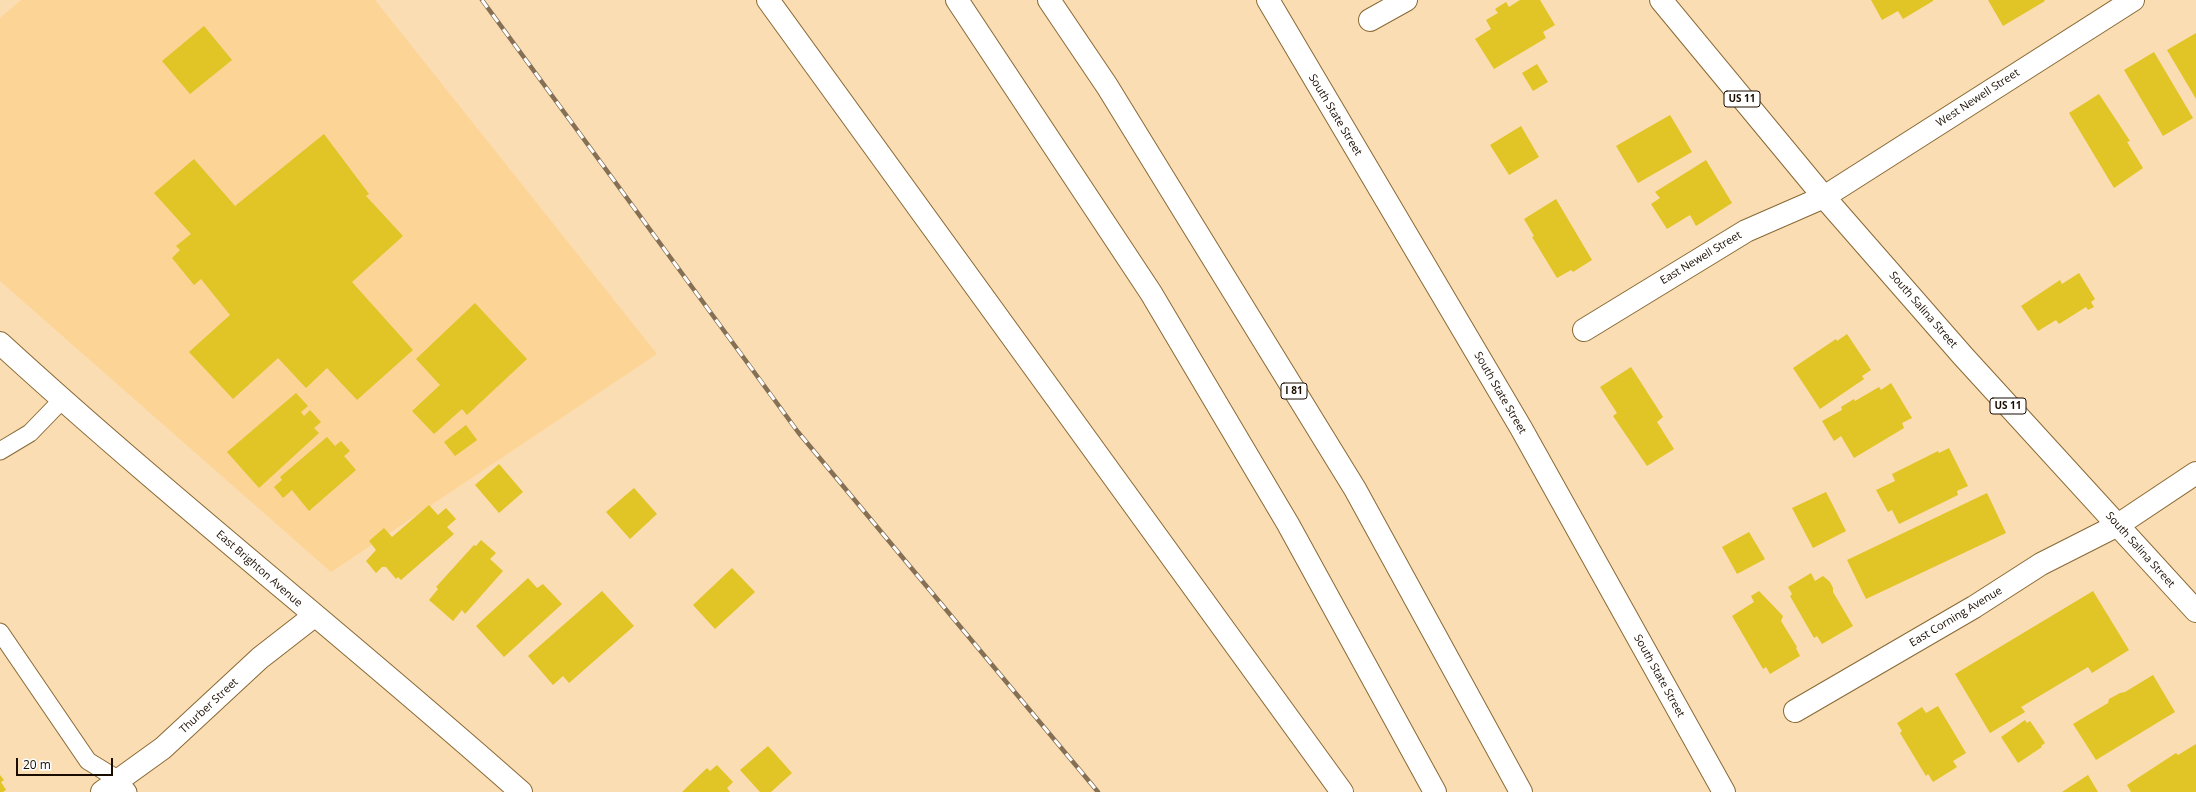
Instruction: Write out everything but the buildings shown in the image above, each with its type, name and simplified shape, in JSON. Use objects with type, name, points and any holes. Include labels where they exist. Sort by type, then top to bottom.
[{"type":"main road","points":[[768,0],[1342,792]]},
{"type":"main road","points":[[957,0],[1151,293],[1288,524],[1435,792]]},
{"type":"main road","name":"I 81","points":[[1049,0],[1107,86],[1354,489],[1520,792]]},
{"type":"main road","name":"South State Street","points":[[1268,0],[1521,428],[1724,792]]},
{"type":"main road","points":[[1370,20],[1406,0]]},
{"type":"main road","name":"South Salina Street","points":[[1660,0],[1824,197],[1963,356],[2196,611]]},
{"type":"main road","name":"West Newell Street","points":[[1824,197],[2133,0]]},
{"type":"main road","name":"East Newell Street","points":[[1584,330],[1746,231],[1824,197]]},
{"type":"main road","name":"East Brighton Avenue","points":[[0,343],[62,400],[314,616],[476,751],[517,791]]},
{"type":"main road","name":"East Corning Avenue","points":[[1795,711],[1974,607],[2041,564],[2118,526],[2196,473]]},
{"type":"main road","name":"Thurber Street","points":[[102,792],[124,786],[260,658],[314,616]]},
{"type":"lane","points":[[0,451],[30,433],[62,400]]},
{"type":"lane","points":[[0,632],[88,761],[124,786]]},
{"type":"shaded area","points":[[21,0],[375,0],[657,354],[331,572],[0,281],[0,18]]},
{"type":"railway","points":[[482,0],[798,432],[1098,792]]}]
